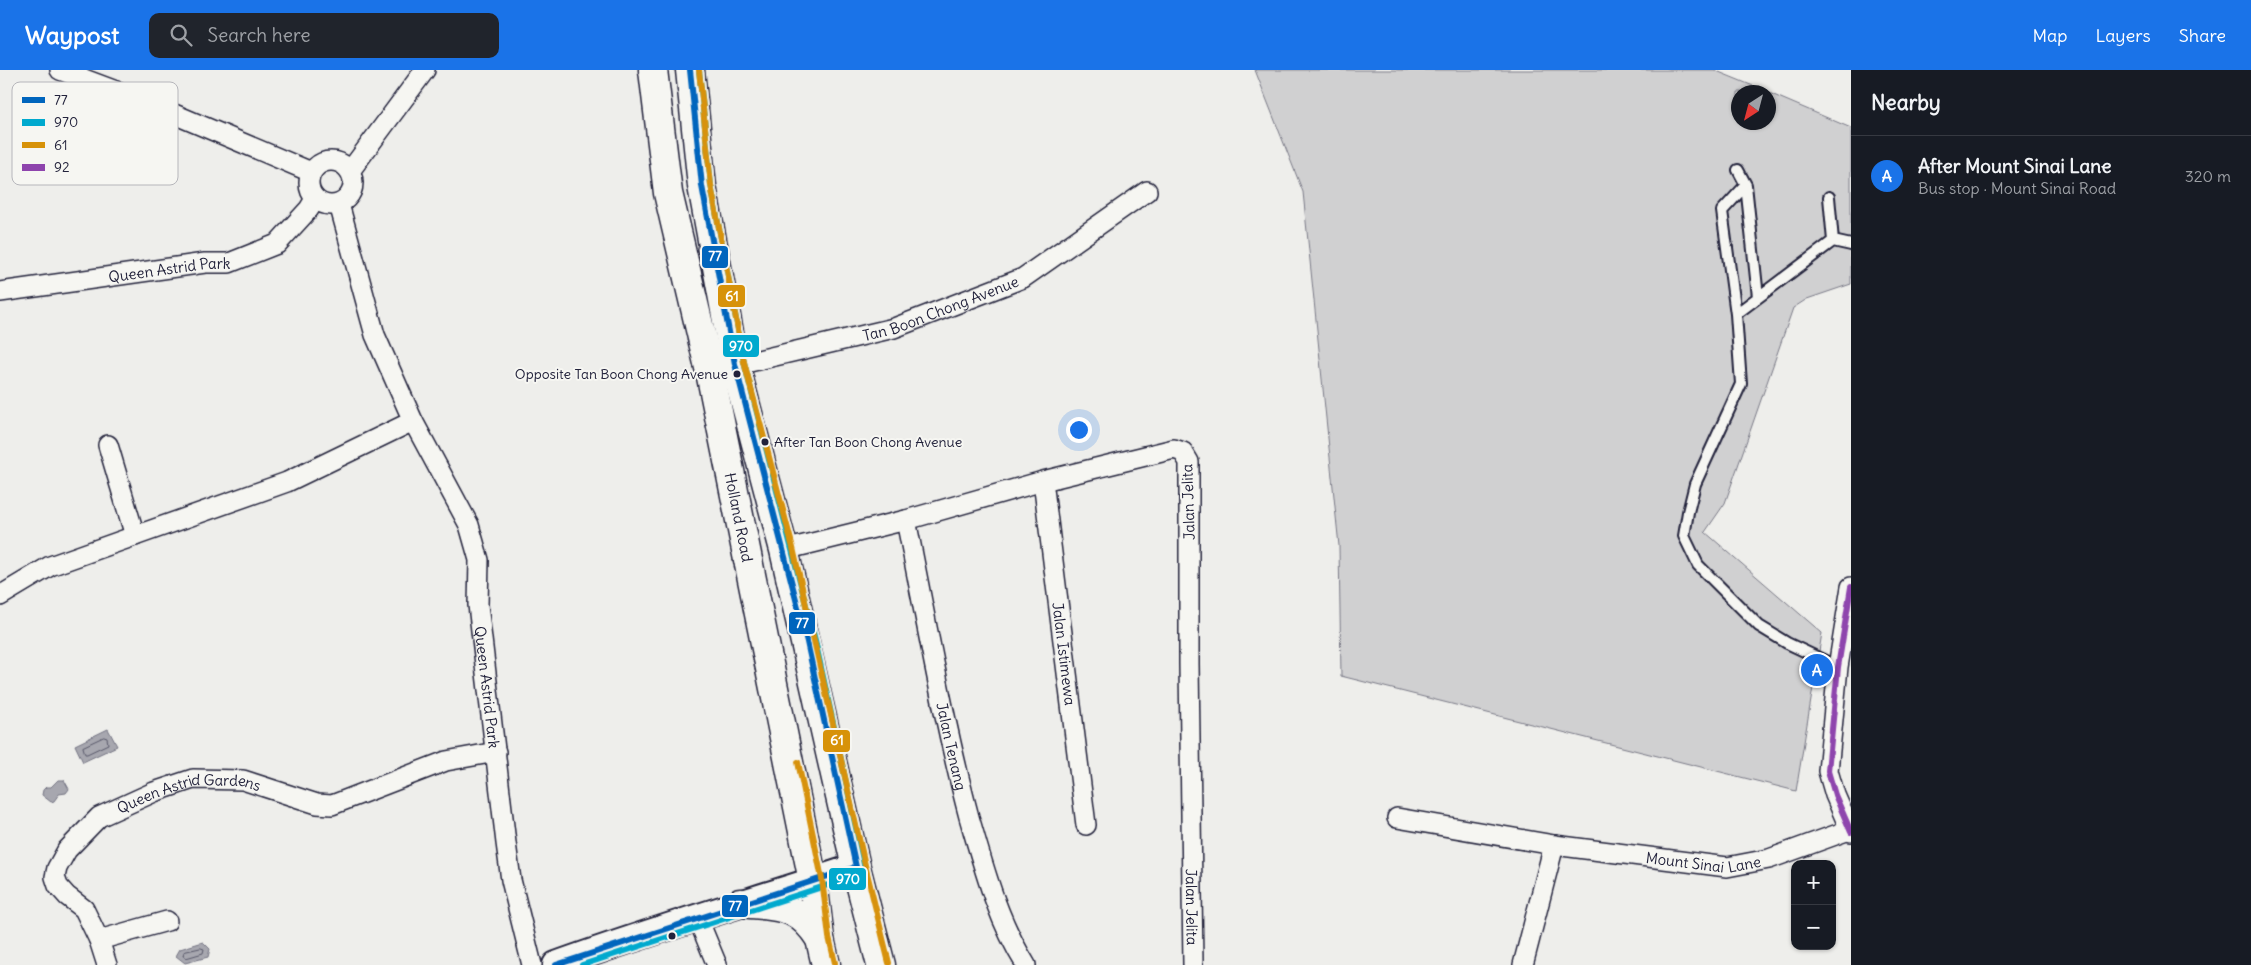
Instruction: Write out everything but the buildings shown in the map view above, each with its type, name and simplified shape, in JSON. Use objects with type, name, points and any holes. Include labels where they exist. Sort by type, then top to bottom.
[{"type":"main road","name":"Holland Road","points":[[653,70],[668,193],[710,372],[813,881],[820,939],[826,965]]},
{"type":"main road","points":[[690,70],[702,186],[735,364],[784,550],[856,867],[882,965]]},
{"type":"main road","points":[[556,965],[698,919],[740,902],[856,867]]},
{"type":"main road","points":[[740,902],[787,908],[799,914],[810,923],[820,939]]},
{"type":"street","points":[[60,70],[91,82]]},
{"type":"street","points":[[350,171],[426,70]]},
{"type":"street","points":[[178,117],[311,172]]},
{"type":"street","points":[[339,162],[350,171],[353,184],[352,191],[339,204],[324,204],[315,199],[308,186],[311,172],[320,163],[339,162]]},
{"type":"street","name":"Tan Boon Chong Avenue","points":[[710,372],[735,364],[894,328],[1023,278],[1147,191]]},
{"type":"street","name":"Queen Astrid Park","points":[[0,292],[205,263],[229,263],[277,244],[309,209],[315,199]]},
{"type":"street","name":"Queen Astrid Park","points":[[339,204],[375,335],[413,421],[469,525],[479,560],[478,605],[510,880],[532,965]]},
{"type":"street","points":[[0,596],[50,566],[287,482],[413,421]]},
{"type":"street","points":[[108,445],[134,536]]},
{"type":"street","name":"Jalan Jelita","points":[[784,550],[906,520],[1043,481],[1174,449],[1183,452],[1190,462],[1189,664],[1192,965]]},
{"type":"street","name":"Jalan Istimewa","points":[[1043,481],[1086,825]]},
{"type":"street","name":"Jalan Tenang","points":[[906,520],[957,770],[989,887],[1014,946],[1026,965]]},
{"type":"street","points":[[1850,831],[1835,795],[1828,771],[1838,667],[1851,587]]},
{"type":"street","name":"Queen Astrid Gardens","points":[[99,940],[84,909],[67,896],[58,886],[55,878],[67,850],[99,817],[154,792],[193,779],[243,780],[317,804],[332,805],[446,761],[496,752]]},
{"type":"street","name":"Mount Sinai Lane","points":[[1397,818],[1554,845],[1727,867],[1770,859],[1850,831]]},
{"type":"street","points":[[1523,965],[1554,845]]},
{"type":"street","points":[[698,919],[717,965]]},
{"type":"street","points":[[106,965],[99,940],[167,921]]},
{"type":"lane","points":[[1738,170],[1746,185],[1758,297]]},
{"type":"lane","points":[[1746,185],[1722,211],[1736,314],[1741,384],[1695,484],[1684,536],[1698,565],[1759,626],[1787,643],[1838,667]]},
{"type":"lane","points":[[1828,197],[1833,241]]},
{"type":"lane","points":[[1736,314],[1833,241],[1851,245]]},
{"type":"shaded area","points":[[1255,70],[1714,70],[1751,85],[1731,85],[1731,130],[1776,130],[1776,96],[1851,128],[1851,284],[1807,299],[1793,308],[1725,503],[1705,532],[1822,633],[1796,791],[1341,676],[1339,546],[1303,192]]},
{"type":"water","points":[[108,729],[117,746],[83,762],[75,745]]},
{"type":"water","points":[[58,780],[64,780],[69,789],[66,793],[59,794],[51,802],[42,795],[43,790],[46,787],[51,787]]},
{"type":"water","points":[[203,942],[210,949],[208,957],[185,963],[176,956],[180,949]]},
{"type":"transit line","name":"77","points":[[556,965],[856,867],[807,642],[735,364],[702,186],[690,70]]},
{"type":"transit line","name":"970","points":[[582,965],[859,875],[865,869],[815,640],[744,362],[711,185],[699,70]]},
{"type":"transit line","name":"61","points":[[699,70],[711,185],[744,362],[793,548],[889,963]]},
{"type":"transit line","name":"92","points":[[1851,587],[1838,667],[1828,771],[1835,795],[1851,832]]},
{"type":"transit line","name":"61","points":[[798,762],[822,879],[829,937],[835,963]]},
{"type":"place","name":"Opposite Tan Boon Chong Avenue","points":[[737,374]]},
{"type":"place","name":"After Tan Boon Chong Avenue","points":[[765,442]]},
{"type":"place","name":"After Mount Sinai Lane","points":[[1817,670]]}]
